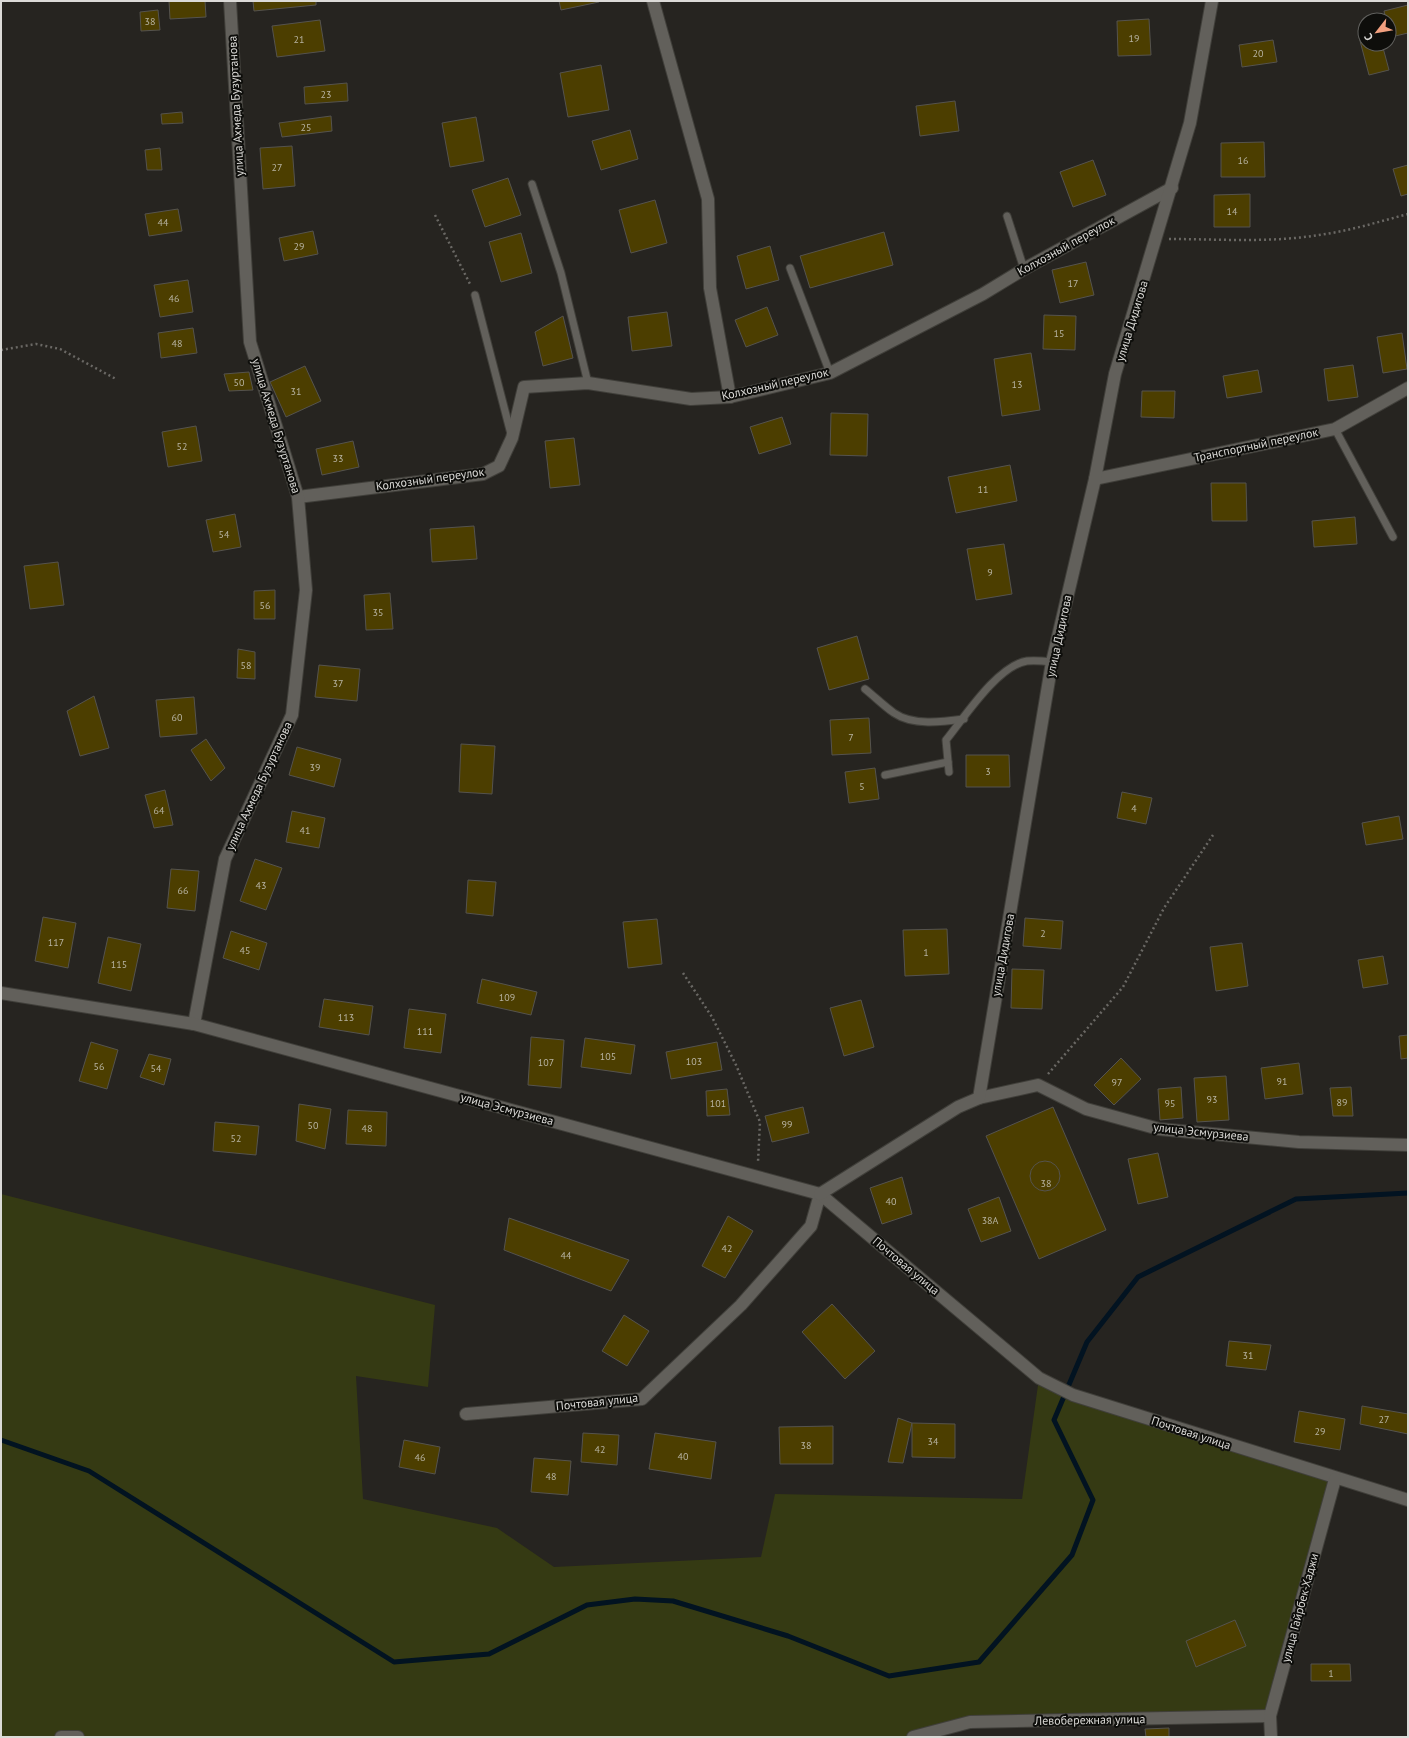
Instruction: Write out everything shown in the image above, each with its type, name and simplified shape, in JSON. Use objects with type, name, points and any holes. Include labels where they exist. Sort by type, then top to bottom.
[{"type":"street","name":"улица Ахмеда Бузуртанова","points":[[194,1024],[225,859],[292,715],[306,590],[298,497],[250,342],[230,1]]},
{"type":"street","points":[[653,1],[708,199],[710,288],[730,397]]},
{"type":"street","name":"улица Дидигова","points":[[979,1098],[1052,662],[1095,478],[1115,374],[1157,239],[1190,123],[1212,1]]},
{"type":"street","name":"Колхозный переулок","points":[[298,497],[483,474],[499,466],[507,452],[512,438],[524,387],[588,383],[692,399],[730,397],[830,373],[982,294],[1024,269],[1172,188]]},
{"type":"street","name":"Транспортный переулок","points":[[1095,478],[1335,429],[1408,388]]},
{"type":"street","name":"улица Эсмурзиева","points":[[1,993],[194,1024],[820,1194]]},
{"type":"street","points":[[820,1194],[958,1107],[979,1098],[1038,1085]]},
{"type":"street","name":"улица Эсмурзиева","points":[[1038,1085],[1086,1109],[1159,1129],[1299,1142],[1408,1145]]},
{"type":"street","name":"Почтовая улица","points":[[466,1414],[642,1399],[741,1305],[811,1226],[820,1194],[1040,1378],[1056,1388],[1073,1395],[1335,1479],[1408,1500]]},
{"type":"street","name":"улица Гайрбек-Хаджи","points":[[1271,1737],[1270,1716],[1335,1479]]},
{"type":"street","name":"Левобережная улица","points":[[913,1737],[970,1722],[1270,1716]]},
{"type":"street","points":[[61,1737],[78,1737]]},
{"type":"lane","points":[[532,184],[561,273],[588,383]]},
{"type":"lane","points":[[1007,216],[1024,269]]},
{"type":"lane","points":[[790,268],[830,373]]},
{"type":"lane","points":[[475,295],[512,438]]},
{"type":"lane","points":[[1335,429],[1393,537]]},
{"type":"lane","points":[[949,772],[946,740],[993,683],[1009,669],[1026,661],[1052,662]]},
{"type":"lane","points":[[865,689],[895,714],[916,721],[944,722],[964,719]]},
{"type":"lane","points":[[885,775],[948,762]]},
{"type":"path","points":[[1157,239],[1273,239],[1318,236],[1358,228],[1408,214]]},
{"type":"path","points":[[435,215],[475,295]]},
{"type":"path","points":[[1,350],[36,344],[60,349],[116,379]]},
{"type":"path","points":[[1038,1085],[1123,987],[1164,908],[1213,835]]},
{"type":"path","points":[[683,973],[712,1017],[736,1065],[760,1122],[757,1177]]},
{"type":"green space","points":[[1,1194],[435,1305],[428,1387],[356,1376],[363,1499],[497,1528],[554,1567],[761,1557],[775,1494],[1022,1499],[1039,1378],[1335,1479],[1270,1716],[970,1722],[913,1737],[1,1737]]},
{"type":"building","points":[[169,1],[205,1],[206,17],[170,19]]},
{"type":"building","points":[[253,1],[316,1],[316,5],[254,11]]},
{"type":"building","points":[[559,1],[599,1],[599,2],[561,10]]},
{"type":"building","points":[[1408,5],[1408,33],[1397,36],[1397,12],[1384,11]]},
{"type":"building","points":[[158,10],[160,30],[141,31],[140,12]]},
{"type":"building","points":[[1149,19],[1151,55],[1118,56],[1117,21]]},
{"type":"building","points":[[320,20],[325,51],[277,57],[272,26]]},
{"type":"building","points":[[1273,40],[1277,62],[1242,67],[1239,45]]},
{"type":"building","points":[[1363,52],[1384,52],[1389,70],[1369,75]]},
{"type":"building","points":[[601,65],[609,110],[568,117],[560,73]]},
{"type":"building","points":[[347,83],[348,101],[305,104],[304,87]]},
{"type":"building","points":[[955,101],[959,131],[920,136],[916,106]]},
{"type":"building","points":[[182,112],[183,123],[162,124],[161,114]]},
{"type":"building","points":[[331,116],[332,131],[282,137],[279,123]]},
{"type":"building","points":[[476,117],[484,161],[450,167],[442,123]]},
{"type":"building","points":[[630,130],[638,159],[601,170],[592,141]]},
{"type":"building","points":[[1264,142],[1265,177],[1221,177],[1221,143]]},
{"type":"building","points":[[292,146],[295,186],[263,189],[260,148]]},
{"type":"building","points":[[160,148],[162,170],[147,170],[145,150]]},
{"type":"building","points":[[1093,160],[1106,195],[1073,207],[1060,172]]},
{"type":"building","points":[[1408,165],[1408,194],[1401,196],[1393,169]]},
{"type":"building","points":[[508,178],[521,215],[485,227],[472,190]]},
{"type":"building","points":[[1250,194],[1250,227],[1214,227],[1214,195]]},
{"type":"building","points":[[655,200],[667,243],[631,253],[619,210]]},
{"type":"building","points":[[178,209],[182,231],[149,236],[145,214]]},
{"type":"building","points":[[313,231],[318,254],[284,261],[279,238]]},
{"type":"building","points":[[884,232],[893,265],[810,288],[800,256]]},
{"type":"building","points":[[521,233],[532,273],[501,282],[489,242]]},
{"type":"building","points":[[770,246],[779,280],[746,289],[737,256]]},
{"type":"building","points":[[1086,262],[1094,295],[1060,303],[1052,270]]},
{"type":"building","points":[[188,280],[193,312],[160,317],[154,285]]},
{"type":"building","points":[[767,307],[778,335],[746,347],[735,320]]},
{"type":"building","points":[[667,312],[672,346],[632,351],[628,317]]},
{"type":"building","points":[[1044,315],[1076,316],[1075,350],[1043,349]]},
{"type":"building","points":[[563,316],[573,358],[543,366],[535,332]]},
{"type":"building","points":[[193,328],[197,353],[161,358],[158,333]]},
{"type":"building","points":[[1402,333],[1407,369],[1383,373],[1377,337]]},
{"type":"building","points":[[1031,353],[1040,410],[1002,416],[994,359]]},
{"type":"building","points":[[1353,365],[1358,397],[1328,401],[1324,369]]},
{"type":"building","points":[[305,366],[321,401],[286,417],[270,382]]},
{"type":"building","points":[[1258,370],[1262,392],[1227,398],[1223,376]]},
{"type":"building","points":[[249,372],[253,390],[229,391],[224,374]]},
{"type":"building","points":[[1142,391],[1175,391],[1174,418],[1141,417]]},
{"type":"building","points":[[831,413],[868,414],[867,456],[830,455]]},
{"type":"building","points":[[782,417],[791,444],[759,454],[750,427]]},
{"type":"building","points":[[196,426],[202,461],[168,467],[162,432]]},
{"type":"building","points":[[574,438],[580,485],[550,488],[545,441]]},
{"type":"building","points":[[353,441],[359,467],[322,475],[316,449]]},
{"type":"building","points":[[1010,465],[1017,501],[956,513],[948,477]]},
{"type":"building","points":[[1211,483],[1246,483],[1247,521],[1212,521]]},
{"type":"building","points":[[235,514],[241,547],[213,552],[206,520]]},
{"type":"building","points":[[1355,517],[1357,544],[1314,547],[1312,521]]},
{"type":"building","points":[[474,526],[477,559],[432,562],[430,529]]},
{"type":"building","points":[[1004,544],[1012,594],[976,600],[967,549]]},
{"type":"building","points":[[58,562],[64,605],[30,609],[24,566]]},
{"type":"building","points":[[275,590],[275,619],[254,619],[254,591]]},
{"type":"building","points":[[390,593],[393,629],[366,630],[364,595]]},
{"type":"building","points":[[857,636],[869,679],[829,690],[817,648]]},
{"type":"building","points":[[238,649],[255,652],[255,679],[237,678]]},
{"type":"building","points":[[319,665],[360,669],[357,701],[315,697]]},
{"type":"building","points":[[94,696],[109,748],[80,756],[67,711]]},
{"type":"building","points":[[194,697],[197,734],[160,737],[156,700]]},
{"type":"building","points":[[869,718],[871,753],[832,755],[830,720]]},
{"type":"building","points":[[206,739],[225,768],[211,781],[191,750]]},
{"type":"building","points":[[461,744],[495,746],[492,794],[459,792]]},
{"type":"building","points":[[297,747],[341,759],[334,787],[289,775]]},
{"type":"building","points":[[966,755],[1009,755],[1010,787],[966,787]]},
{"type":"building","points":[[875,768],[879,799],[849,803],[845,772]]},
{"type":"building","points":[[165,790],[173,825],[154,828],[145,795]]},
{"type":"building","points":[[1122,792],[1152,798],[1146,824],[1117,818]]},
{"type":"building","points":[[292,811],[325,818],[319,848],[286,842]]},
{"type":"building","points":[[1399,816],[1403,839],[1366,845],[1362,823]]},
{"type":"building","points":[[255,859],[282,868],[266,910],[240,901]]},
{"type":"building","points":[[171,869],[199,871],[195,911],[167,908]]},
{"type":"building","points":[[468,880],[496,882],[493,916],[466,913]]},
{"type":"building","points":[[43,917],[76,923],[68,968],[35,961]]},
{"type":"building","points":[[1025,918],[1063,921],[1061,949],[1023,946]]},
{"type":"building","points":[[657,919],[662,964],[628,968],[623,922]]},
{"type":"building","points":[[947,929],[949,974],[905,976],[903,930]]},
{"type":"building","points":[[231,931],[267,943],[259,970],[223,958]]},
{"type":"building","points":[[108,937],[141,944],[131,991],[98,983]]},
{"type":"building","points":[[1242,943],[1248,986],[1216,991],[1210,947]]},
{"type":"building","points":[[1383,956],[1388,984],[1363,988],[1358,960]]},
{"type":"building","points":[[1012,969],[1044,970],[1042,1009],[1011,1008]]},
{"type":"building","points":[[482,979],[537,992],[531,1015],[477,1003]]},
{"type":"building","points":[[324,999],[373,1006],[369,1035],[319,1027]]},
{"type":"building","points":[[861,1000],[874,1047],[844,1056],[830,1008]]},
{"type":"building","points":[[409,1009],[446,1014],[441,1053],[404,1048]]},
{"type":"building","points":[[1408,1035],[1408,1058],[1401,1059],[1399,1036]]},
{"type":"building","points":[[531,1037],[564,1040],[561,1088],[528,1085]]},
{"type":"building","points":[[585,1038],[635,1045],[631,1074],[581,1067]]},
{"type":"building","points":[[91,1042],[118,1050],[107,1089],[79,1081]]},
{"type":"building","points":[[717,1042],[722,1070],[671,1079],[666,1052]]},
{"type":"building","points":[[149,1054],[171,1059],[164,1085],[140,1077]]},
{"type":"building","points":[[1121,1058],[1141,1079],[1114,1105],[1094,1085]]},
{"type":"building","points":[[1299,1063],[1303,1094],[1265,1099],[1261,1068]]},
{"type":"building","points":[[1226,1076],[1229,1120],[1197,1122],[1194,1078]]},
{"type":"building","points":[[1181,1087],[1183,1118],[1160,1120],[1158,1089]]},
{"type":"building","points":[[1351,1087],[1353,1116],[1333,1116],[1330,1088]]},
{"type":"building","points":[[727,1089],[730,1115],[707,1116],[706,1091]]},
{"type":"building","points":[[299,1104],[331,1109],[325,1149],[296,1141]]},
{"type":"building","points":[[803,1107],[809,1133],[772,1142],[765,1116]]},
{"type":"building","points":[[1053,1107],[1106,1230],[1039,1259],[986,1136]]},
{"type":"building","points":[[348,1110],[387,1112],[386,1146],[346,1144]]},
{"type":"building","points":[[215,1122],[259,1126],[256,1155],[213,1151]]},
{"type":"building","points":[[1158,1153],[1168,1197],[1138,1204],[1128,1159]]},
{"type":"building","points":[[1045,1161],[1056,1165],[1060,1176],[1056,1187],[1045,1191],[1034,1187],[1030,1176],[1034,1165]]},
{"type":"building","points":[[902,1177],[912,1214],[882,1224],[870,1188]]},
{"type":"building","points":[[999,1197],[1011,1231],[981,1242],[968,1209]]},
{"type":"building","points":[[728,1216],[753,1231],[725,1278],[702,1266]]},
{"type":"building","points":[[509,1218],[629,1260],[611,1291],[504,1250]]},
{"type":"building","points":[[832,1304],[875,1351],[845,1379],[802,1332]]},
{"type":"building","points":[[624,1315],[649,1331],[627,1366],[602,1351]]},
{"type":"building","points":[[1229,1341],[1271,1345],[1266,1370],[1226,1366]]},
{"type":"building","points":[[1362,1406],[1408,1414],[1408,1434],[1360,1424]]},
{"type":"building","points":[[1299,1411],[1345,1419],[1340,1450],[1294,1442]]},
{"type":"building","points":[[898,1418],[912,1423],[903,1463],[888,1462]]},
{"type":"building","points":[[912,1423],[955,1424],[955,1458],[912,1457]]},
{"type":"building","points":[[833,1426],[833,1464],[780,1464],[779,1427]]},
{"type":"building","points":[[583,1433],[619,1435],[617,1465],[581,1462]]},
{"type":"building","points":[[655,1433],[716,1442],[711,1479],[649,1469]]},
{"type":"building","points":[[404,1440],[440,1447],[435,1474],[399,1467]]},
{"type":"building","points":[[534,1458],[571,1461],[568,1495],[531,1492]]},
{"type":"building","points":[[1235,1620],[1246,1646],[1196,1667],[1186,1641]]},
{"type":"building","points":[[1311,1664],[1350,1664],[1351,1681],[1311,1681]]},
{"type":"building","points":[[1169,1728],[1169,1737],[1146,1737],[1145,1729]]},
{"type":"waterway","points":[[1,1440],[89,1471],[394,1662],[489,1654],[587,1605],[635,1599],[673,1601],[788,1636],[889,1676],[979,1662],[1072,1555],[1093,1500],[1054,1420],[1087,1342],[1138,1277],[1296,1199],[1408,1193]]}]
